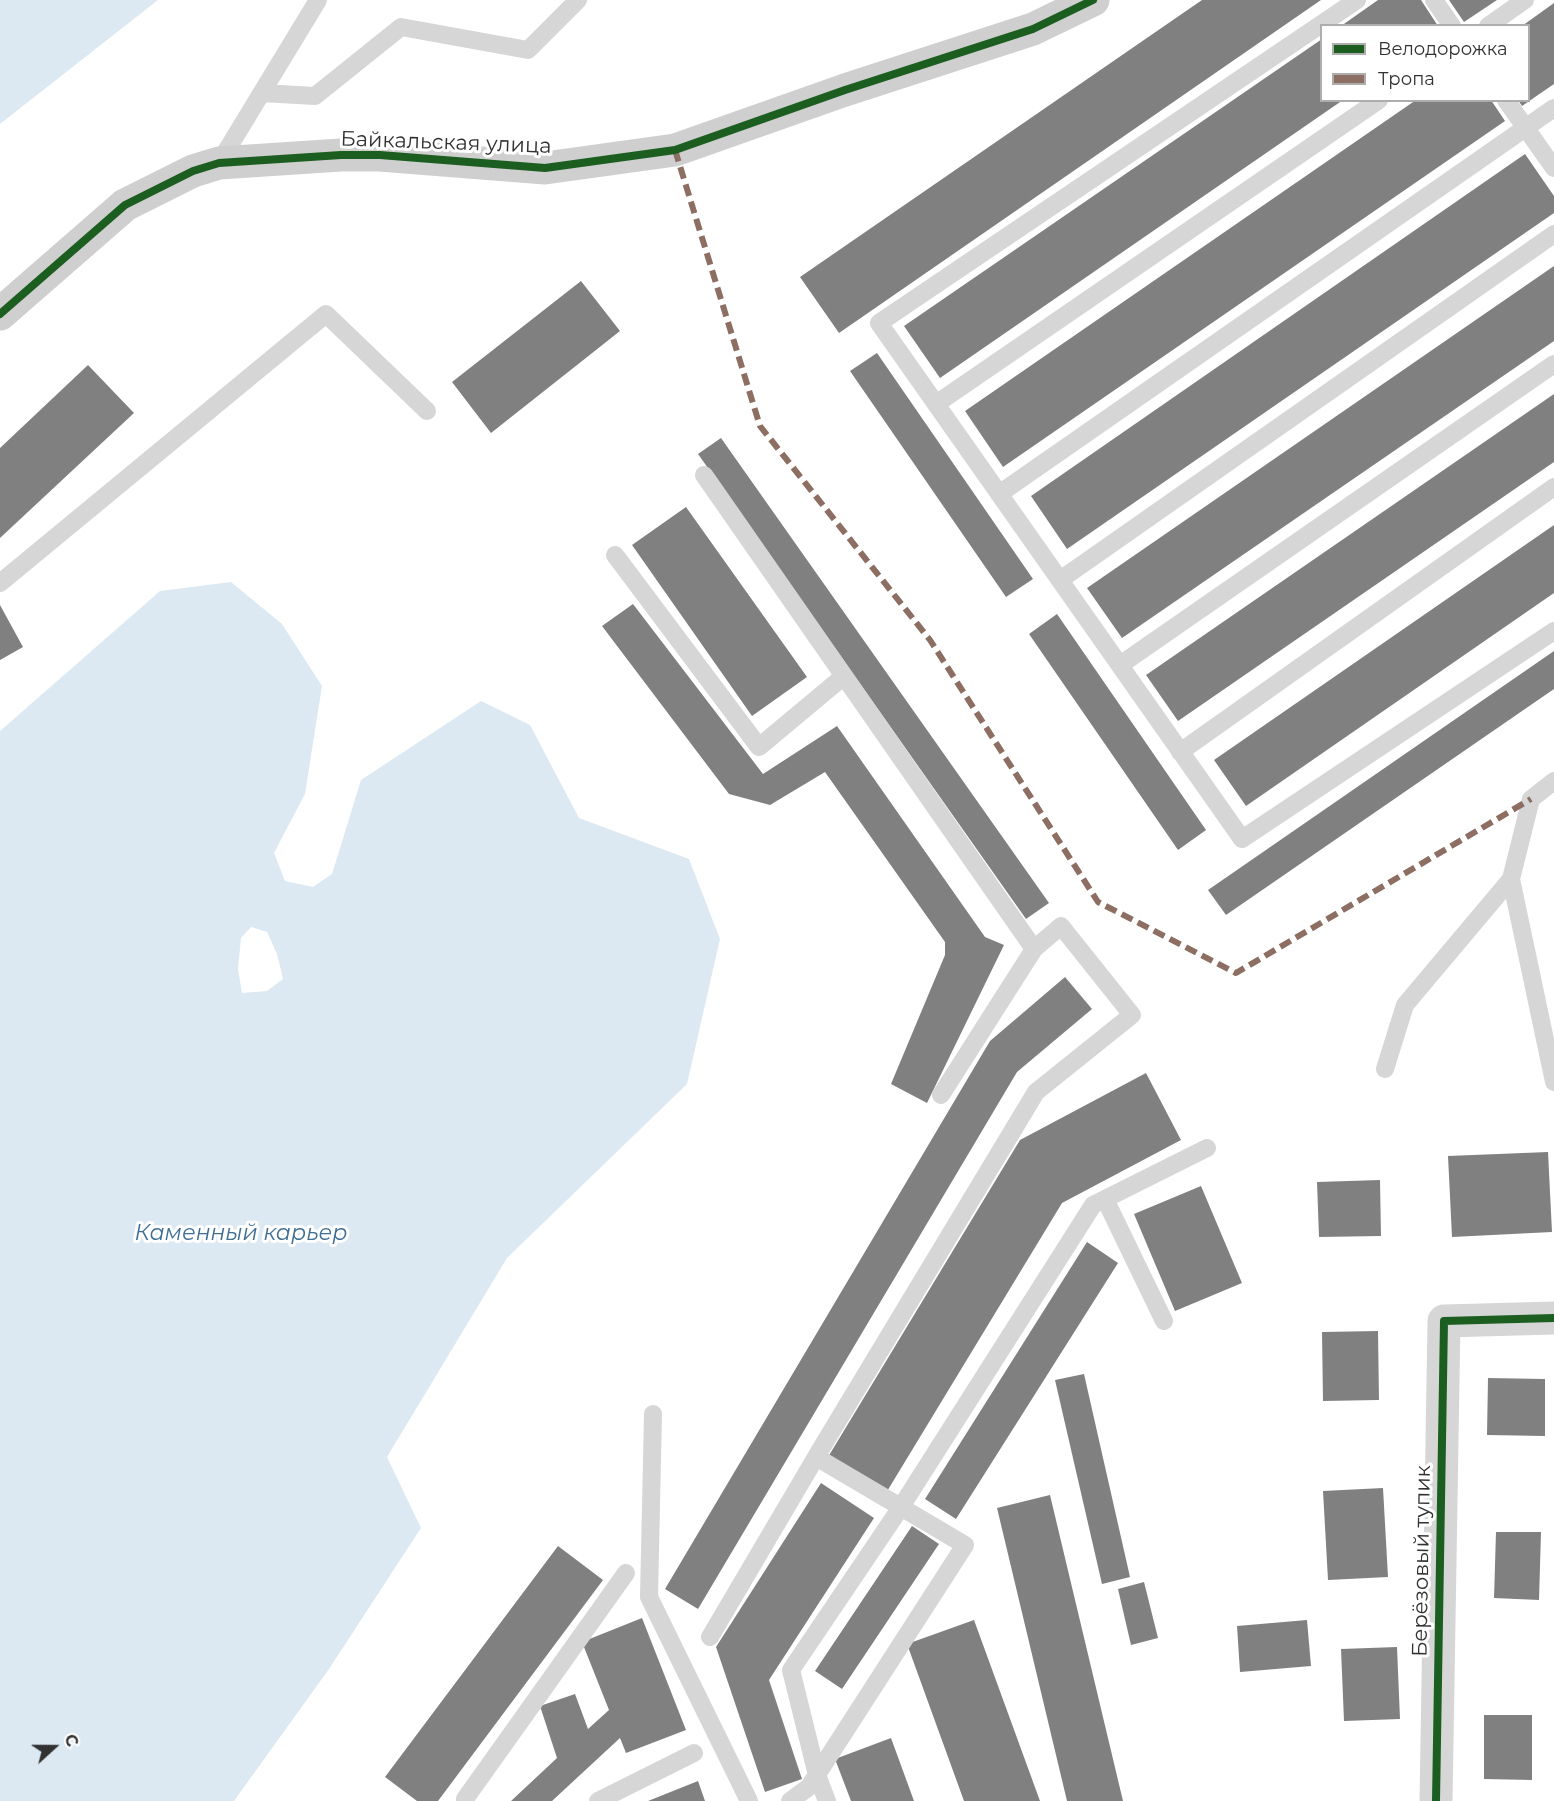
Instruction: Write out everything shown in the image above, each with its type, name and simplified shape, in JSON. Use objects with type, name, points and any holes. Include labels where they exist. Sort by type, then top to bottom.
[{"type":"street","name":"Байкальская улица","points":[[0,314],[125,205],[193,171],[219,163],[341,155],[380,155],[545,168],[675,150],[845,90],[1033,29],[1093,0]]},
{"type":"street","name":"Берёзовый тупик","points":[[1436,1801],[1444,1321],[1554,1318]]},
{"type":"lane","points":[[219,163],[318,0]]},
{"type":"lane","points":[[262,93],[315,96],[401,27],[528,50],[578,0]]},
{"type":"lane","points":[[1321,24],[1357,0]]},
{"type":"lane","points":[[1434,0],[1451,24]]},
{"type":"lane","points":[[1491,24],[1525,0]]},
{"type":"lane","points":[[1320,25],[879,323],[1242,839],[1554,631]]},
{"type":"lane","points":[[936,404],[1376,102]]},
{"type":"lane","points":[[1507,102],[1554,168]]},
{"type":"lane","points":[[999,494],[1554,108]]},
{"type":"lane","points":[[1060,580],[1554,234]]},
{"type":"lane","points":[[0,583],[326,314],[427,411]]},
{"type":"lane","points":[[1119,665],[1554,364]]},
{"type":"lane","points":[[704,475],[1034,950]]},
{"type":"lane","points":[[1180,752],[1554,487]]},
{"type":"lane","points":[[615,555],[759,747],[844,676]]},
{"type":"lane","points":[[1554,781],[1531,799],[1511,879],[1554,1082]]},
{"type":"lane","points":[[1385,1069],[1405,1005],[1511,879]]},
{"type":"lane","points":[[710,1637],[1036,1092],[1132,1015],[1061,926],[1034,950],[941,1095]]},
{"type":"lane","points":[[827,1801],[817,1775],[791,1670],[901,1507],[1093,1205],[1207,1148]]},
{"type":"lane","points":[[1105,1199],[1164,1321]]},
{"type":"lane","points":[[653,1414],[649,1597],[748,1801]]},
{"type":"lane","points":[[790,1801],[809,1787],[965,1545],[816,1457]]},
{"type":"lane","points":[[466,1801],[465,1799],[626,1573]]},
{"type":"lane","points":[[598,1801],[694,1753]]},
{"type":"water","points":[[0,0],[158,0],[0,124]]},
{"type":"water","name":"Каменный карьер","points":[[231,582],[282,624],[322,686],[305,794],[274,853],[285,881],[313,887],[332,874],[361,780],[481,701],[530,725],[579,818],[689,859],[720,939],[687,1084],[507,1258],[387,1457],[421,1528],[329,1669],[234,1801],[0,1801],[0,731],[160,591]],"holes":[[[251,927],[267,932],[277,954],[283,979],[267,991],[242,993],[238,969],[241,938]]]},
{"type":"building","points":[[1202,0],[1321,0],[839,333],[800,277]]},
{"type":"building","points":[[1378,0],[1421,0],[1437,24],[1344,24]]},
{"type":"building","points":[[1449,0],[1497,0],[1464,22]]},
{"type":"building","points":[[1554,3],[1554,84],[1530,100],[1530,24],[1525,24]]},
{"type":"building","points":[[1320,40],[1320,102],[1340,102],[940,378],[904,326]]},
{"type":"building","points":[[1413,102],[1492,102],[1505,121],[1003,467],[965,411]]},
{"type":"building","points":[[1525,154],[1554,196],[1554,213],[1067,549],[1031,496]]},
{"type":"building","points":[[1554,266],[1554,341],[1122,638],[1087,588]]},
{"type":"building","points":[[581,281],[620,331],[491,433],[452,382]]},
{"type":"building","points":[[877,353],[1033,579],[1006,597],[850,371]]},
{"type":"building","points":[[88,365],[134,413],[0,538],[0,448]]},
{"type":"building","points":[[1554,394],[1554,462],[1178,721],[1146,675]]},
{"type":"building","points":[[721,438],[1049,903],[1026,919],[698,454]]},
{"type":"building","points":[[686,507],[807,677],[752,716],[632,545]]},
{"type":"building","points":[[1554,525],[1554,593],[1246,806],[1214,760]]},
{"type":"building","points":[[633,604],[763,774],[837,726],[985,937],[1004,945],[927,1103],[891,1084],[945,955],[945,942],[825,772],[770,805],[729,794],[602,626]]},
{"type":"building","points":[[0,605],[23,647],[0,660]]},
{"type":"building","points":[[1057,614],[1206,830],[1178,850],[1029,634]]},
{"type":"building","points":[[1554,651],[1554,689],[1226,915],[1208,890]]},
{"type":"building","points":[[1065,977],[1092,1009],[1017,1072],[698,1609],[665,1589],[990,1041]]},
{"type":"building","points":[[1146,1073],[1181,1140],[1062,1203],[886,1493],[828,1457],[1020,1140]]},
{"type":"building","points":[[1548,1152],[1552,1232],[1452,1237],[1448,1156]]},
{"type":"building","points":[[1380,1180],[1381,1236],[1319,1237],[1317,1182]]},
{"type":"building","points":[[1201,1186],[1242,1283],[1175,1311],[1134,1214]]},
{"type":"building","points":[[1087,1242],[1118,1263],[956,1519],[925,1499]]},
{"type":"building","points":[[1378,1331],[1379,1400],[1323,1401],[1322,1332]]},
{"type":"building","points":[[1084,1374],[1130,1577],[1102,1584],[1055,1380]]},
{"type":"building","points":[[1488,1378],[1545,1379],[1545,1436],[1487,1435]]},
{"type":"building","points":[[821,1483],[874,1518],[769,1680],[802,1779],[765,1792],[716,1647]]},
{"type":"building","points":[[1383,1488],[1388,1577],[1328,1580],[1323,1491]]},
{"type":"building","points":[[1050,1495],[1123,1801],[1067,1801],[997,1508]]},
{"type":"building","points":[[912,1526],[939,1544],[842,1689],[815,1671]]},
{"type":"building","points":[[1496,1532],[1541,1532],[1539,1600],[1494,1598]]},
{"type":"building","points":[[558,1546],[603,1580],[438,1801],[417,1801],[385,1777]]},
{"type":"building","points":[[1144,1582],[1158,1638],[1131,1645],[1118,1589]]},
{"type":"building","points":[[642,1618],[686,1730],[626,1753],[620,1738],[552,1801],[511,1801],[557,1758],[540,1706],[575,1694],[588,1729],[609,1710],[582,1642]]},
{"type":"building","points":[[974,1620],[1040,1801],[964,1801],[907,1644]]},
{"type":"building","points":[[1307,1620],[1311,1666],[1240,1672],[1237,1626]]},
{"type":"building","points":[[1397,1647],[1400,1719],[1344,1721],[1341,1649]]},
{"type":"building","points":[[1484,1715],[1532,1715],[1532,1780],[1484,1779]]},
{"type":"building","points":[[891,1738],[914,1801],[851,1801],[835,1759]]},
{"type":"building","points":[[698,1781],[705,1801],[648,1801]]},
{"type":"marked path","points":[[675,150],[760,426],[930,640],[1098,902],[1236,973],[1531,799]]},
{"type":"cycle path","points":[[0,314],[125,205],[193,171],[219,163],[341,155],[380,155],[545,168],[675,150],[845,90],[1033,29],[1093,0]]},
{"type":"cycle path","points":[[1436,1801],[1444,1321],[1554,1318]]}]
